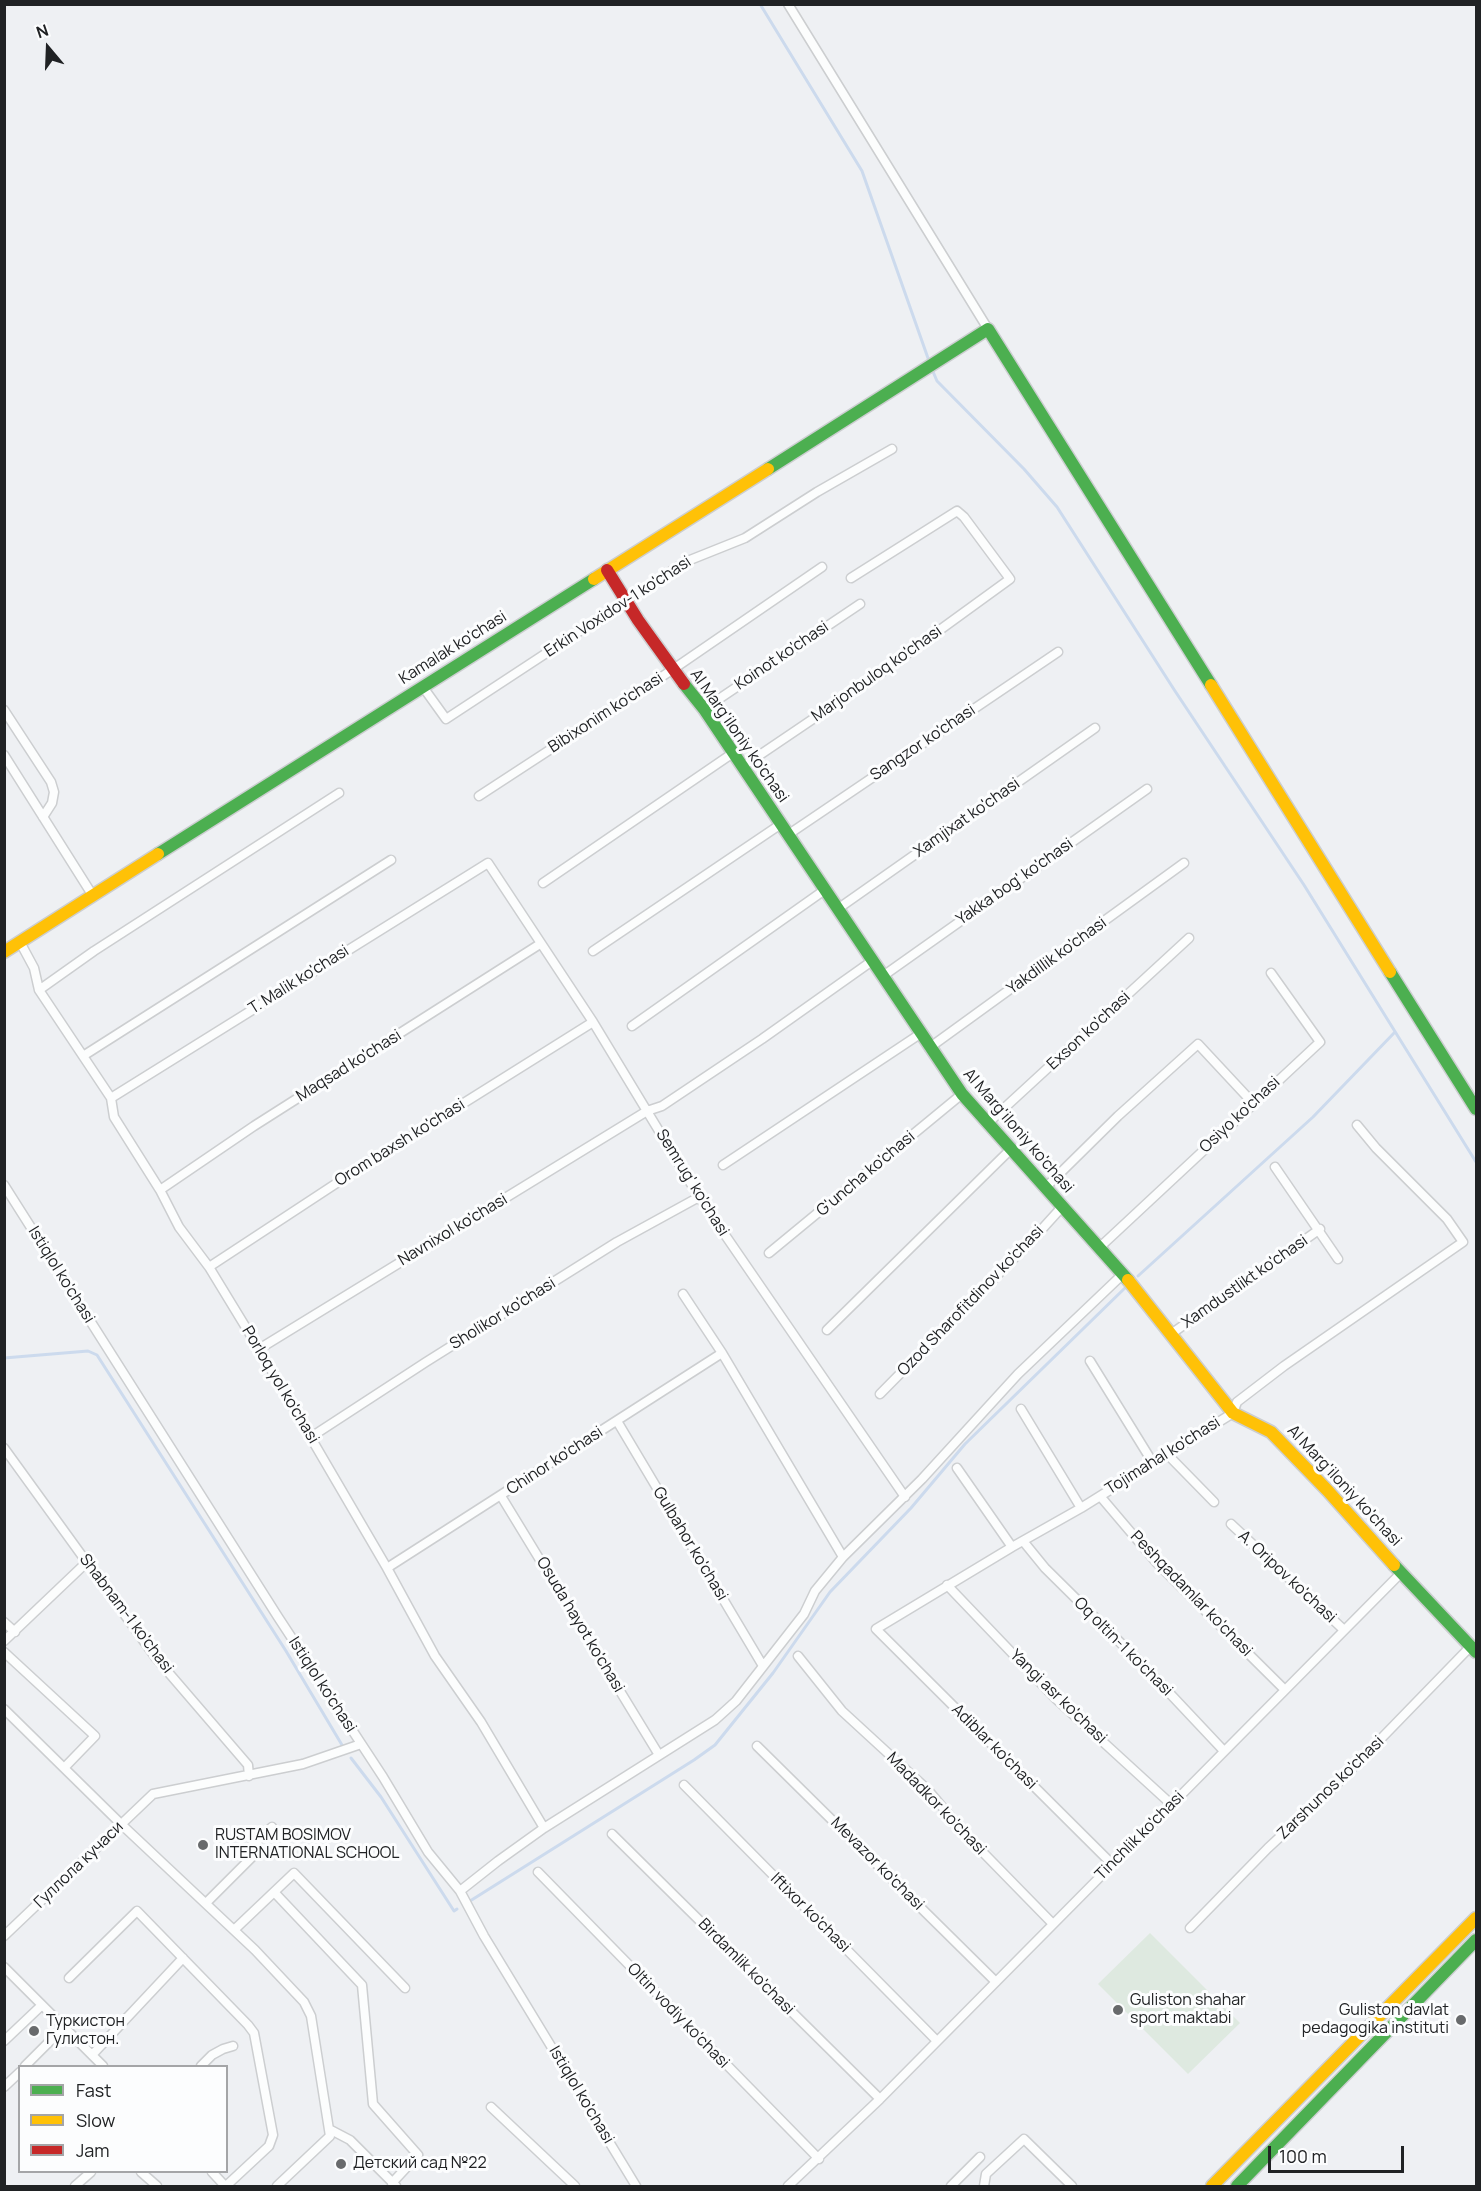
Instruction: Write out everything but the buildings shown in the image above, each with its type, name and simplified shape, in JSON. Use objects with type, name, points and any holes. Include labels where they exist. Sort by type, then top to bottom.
[{"type":"main road","name":"Kamalak ko'chasi","points":[[4,952],[988,329]]},
{"type":"main road","points":[[988,329],[1476,1109]]},
{"type":"main road","name":"Al Marg'iloniy ko'chasi","points":[[607,570],[625,602],[672,669],[704,709],[839,908],[929,1048],[962,1094],[1123,1274],[1233,1413],[1271,1432],[1474,1649]]},
{"type":"main road","points":[[1212,2187],[1476,1918]]},
{"type":"main road","points":[[1237,2187],[1476,1940]]},
{"type":"street","points":[[788,4],[988,329]]},
{"type":"street","name":"Erkin Voxidov-1 ko'chasi","points":[[423,687],[446,719],[685,562],[745,538],[817,492],[892,449]]},
{"type":"street","name":"Marjonbuloq ko'chasi","points":[[742,767],[875,677],[1010,579],[964,517],[957,511],[851,578]]},
{"type":"street","name":"Bibixonim ko'chasi","points":[[479,796],[822,567]]},
{"type":"street","name":"Koinot ko'chasi","points":[[704,709],[861,604]]},
{"type":"street","name":"Sangzor ko'chasi","points":[[593,951],[1058,652]]},
{"type":"street","points":[[4,710],[51,782],[54,792],[52,803],[43,817]]},
{"type":"street","name":"Xamjixat ko'chasi","points":[[839,908],[1095,728]]},
{"type":"street","points":[[543,883],[733,753]]},
{"type":"street","points":[[4,754],[93,896]]},
{"type":"street","name":"Yakka bog' ko'chasi","points":[[883,976],[1147,789]]},
{"type":"street","points":[[39,990],[94,951],[339,793]]},
{"type":"street","points":[[83,1056],[391,860]]},
{"type":"street","name":"Semrug' ko'chasi","points":[[488,863],[593,1022],[699,1197],[905,1497]]},
{"type":"street","name":"T. Malik ko'chasi","points":[[111,1098],[488,863]]},
{"type":"street","name":"Yakdillik ko'chasi","points":[[929,1048],[1184,864]]},
{"type":"street","points":[[632,1026],[826,889]]},
{"type":"street","name":"Exson ko'chasi","points":[[988,1123],[1189,938]]},
{"type":"street","name":"Porloq yol ko'chasi","points":[[20,942],[34,968],[39,990],[111,1098],[114,1117],[160,1190],[179,1227],[209,1267],[259,1349],[387,1568],[435,1656],[481,1722],[544,1828]]},
{"type":"street","name":"Maqsad ko'chasi","points":[[160,1190],[254,1126],[540,944]]},
{"type":"street","points":[[647,1111],[662,1106],[872,961]]},
{"type":"street","name":"Osiyo ko'chasi","points":[[1100,1247],[1320,1042],[1271,973]]},
{"type":"street","name":"Orom baxsh ko'chasi","points":[[209,1267],[349,1175],[593,1022]]},
{"type":"street","points":[[723,1165],[920,1034]]},
{"type":"street","points":[[1045,1188],[1118,1116],[1198,1044],[1253,1103]]},
{"type":"street","name":"G'uncha ko'chasi","points":[[769,1253],[962,1094]]},
{"type":"street","name":"Navnixol ko'chasi","points":[[259,1349],[647,1111]]},
{"type":"street","name":"Tojimahal ko'chasi","points":[[876,1629],[947,1585],[1081,1508],[1233,1413],[1237,1402],[1284,1366],[1463,1242],[1447,1219],[1376,1148],[1357,1125]]},
{"type":"street","points":[[827,1330],[1011,1149]]},
{"type":"street","name":"Xamdustlikt ko'chasi","points":[[1275,1167],[1338,1258]]},
{"type":"street","name":"Istiqlol ko'chasi","points":[[4,1185],[383,1777],[428,1852],[460,1891],[484,1936],[636,2187]]},
{"type":"street","name":"Sholikor ko'chasi","points":[[311,1437],[617,1242],[699,1197]]},
{"type":"street","name":"Ozod Sharofitdinov ko'chasi","points":[[879,1394],[1062,1207]]},
{"type":"street","name":"Xamdustlikt ko'chasi","points":[[1171,1334],[1320,1229]]},
{"type":"street","points":[[460,1891],[544,1828],[715,1720],[736,1701],[804,1614],[815,1591],[843,1557],[905,1497],[1018,1374],[1123,1274]]},
{"type":"street","points":[[683,1294],[722,1353],[843,1557]]},
{"type":"street","name":"Chinor ko'chasi","points":[[387,1568],[722,1353]]},
{"type":"street","points":[[1090,1361],[1153,1463]]},
{"type":"street","points":[[1021,1408],[1081,1508]]},
{"type":"street","name":"Gulbahor ko'chasi","points":[[617,1421],[763,1666]]},
{"type":"street","name":"Shabnam-1 ko'chasi","points":[[4,1448],[156,1658],[248,1765],[249,1776]]},
{"type":"street","points":[[1167,1454],[1214,1502]]},
{"type":"street","points":[[957,1468],[1012,1547]]},
{"type":"street","name":"Osuda hayot ko'chasi","points":[[501,1496],[659,1755]]},
{"type":"street","name":"Peshqadamlar ko'chasi","points":[[1100,1496],[1156,1562],[1285,1690]]},
{"type":"street","name":"A. Oripov ko'chasi","points":[[1231,1524],[1344,1630]]},
{"type":"street","name":"Oq oltin-1 ko'chasi","points":[[1023,1541],[1045,1568],[1144,1666],[1224,1751]]},
{"type":"street","points":[[4,1641],[87,1562]]},
{"type":"street","name":"Tinchlik ko'chasi","points":[[788,2187],[880,2099],[1401,1573]]},
{"type":"street","name":"Yangi asr ko'chasi","points":[[947,1585],[1055,1698],[1172,1804]]},
{"type":"street","points":[[4,1622],[15,1632]]},
{"type":"street","name":"Adiblar ko'chasi","points":[[876,1629],[1113,1865]]},
{"type":"street","name":"Zarshunos ko'chasi","points":[[1190,1928],[1268,1848],[1336,1785],[1474,1649]]},
{"type":"street","points":[[4,1652],[95,1736],[64,1768]]},
{"type":"street","name":"Madadkor ko'chasi","points":[[798,1656],[842,1711],[928,1790],[965,1834],[1052,1923]]},
{"type":"street","points":[[4,1709],[234,1930],[304,2002],[311,2016],[330,2136],[277,2187]]},
{"type":"street","points":[[249,1776],[303,1764],[361,1744]]},
{"type":"street","name":"Mevazor ko'chasi","points":[[758,1746],[996,1982]]},
{"type":"street","name":"Гуллола кучаси","points":[[4,1936],[153,1794],[249,1776]]},
{"type":"street","name":"Iftixor ko'chasi","points":[[684,1785],[937,2041]]},
{"type":"street","points":[[206,1903],[253,1856],[250,1848],[272,1827]]},
{"type":"street","name":"Birdamlik ko'chasi","points":[[612,1834],[880,2099]]},
{"type":"street","name":"Oltin vodiy ko'chasi","points":[[538,1872],[819,2159]]},
{"type":"street","points":[[234,1930],[294,1873],[405,1988]]},
{"type":"street","points":[[274,1892],[362,1985],[373,2104],[418,2155],[394,2185],[350,2140],[329,2129]]},
{"type":"street","points":[[69,1978],[137,1911],[249,2025],[254,2033],[273,2135],[269,2146],[226,2187],[213,2173]]},
{"type":"street","points":[[92,2055],[183,1958]]},
{"type":"street","points":[[4,1967],[101,2065]]},
{"type":"street","points":[[4,2040],[42,2005]]},
{"type":"street","points":[[27,2065],[64,2027]]},
{"type":"street","points":[[203,2065],[212,2055],[233,2046]]},
{"type":"street","points":[[4,2087],[18,2074]]},
{"type":"street","points":[[491,2107],[575,2187]]},
{"type":"street","points":[[984,2187],[986,2174],[1024,2139],[1072,2187]]},
{"type":"street","points":[[951,2187],[980,2157]]},
{"type":"street","points":[[75,2187],[90,2173]]},
{"type":"street","points":[[142,2173],[157,2187]]},
{"type":"shaded area","points":[[1150,1933],[1240,2023],[1188,2074],[1098,1984]]},
{"type":"waterway","points":[[760,4],[862,171],[929,361]]},
{"type":"waterway","points":[[931,367],[937,381],[1024,469],[1057,507],[1175,691],[1304,885],[1476,1162]]},
{"type":"waterway","points":[[1138,1276],[1313,1117],[1395,1032]]},
{"type":"waterway","points":[[470,1901],[715,1745],[773,1673],[830,1592],[911,1508],[965,1444],[1126,1287]]},
{"type":"waterway","points":[[4,1358],[88,1351],[97,1355],[286,1651],[342,1745]]},
{"type":"waterway","points":[[351,1758],[381,1797],[454,1911],[457,1909]]},
{"type":"traffic: fast","points":[[768,469],[988,329],[1211,685]]},
{"type":"traffic: fast","points":[[158,854],[594,579]]},
{"type":"traffic: fast","points":[[684,684],[704,709],[962,1094],[1128,1280]]},
{"type":"traffic: fast","points":[[1390,972],[1476,1109]]},
{"type":"traffic: fast","points":[[1394,1565],[1476,1652]]},
{"type":"traffic: fast","points":[[1237,2186],[1476,1940]]},
{"type":"traffic: slow","points":[[594,579],[768,469]]},
{"type":"traffic: slow","points":[[1211,685],[1390,972]]},
{"type":"traffic: slow","points":[[4,952],[158,854]]},
{"type":"traffic: slow","points":[[1128,1280],[1233,1413],[1271,1432],[1394,1565]]},
{"type":"traffic: slow","points":[[1212,2186],[1476,1918]]},
{"type":"traffic: jam","points":[[607,570],[638,620],[684,684]]},
{"type":"place","name":"RUSTAM BOSIMOV INTERNATIONAL SCHOOL","points":[[203,1845]]},
{"type":"place","name":"Guliston shahar sport maktabi","points":[[1118,2010]]},
{"type":"place","name":"Guliston davlat pedagogika instituti","points":[[1461,2020]]},
{"type":"place","name":"Туркистон Гулистон.","points":[[34,2031]]},
{"type":"place","name":"Детский сад №22","points":[[341,2164]]}]
